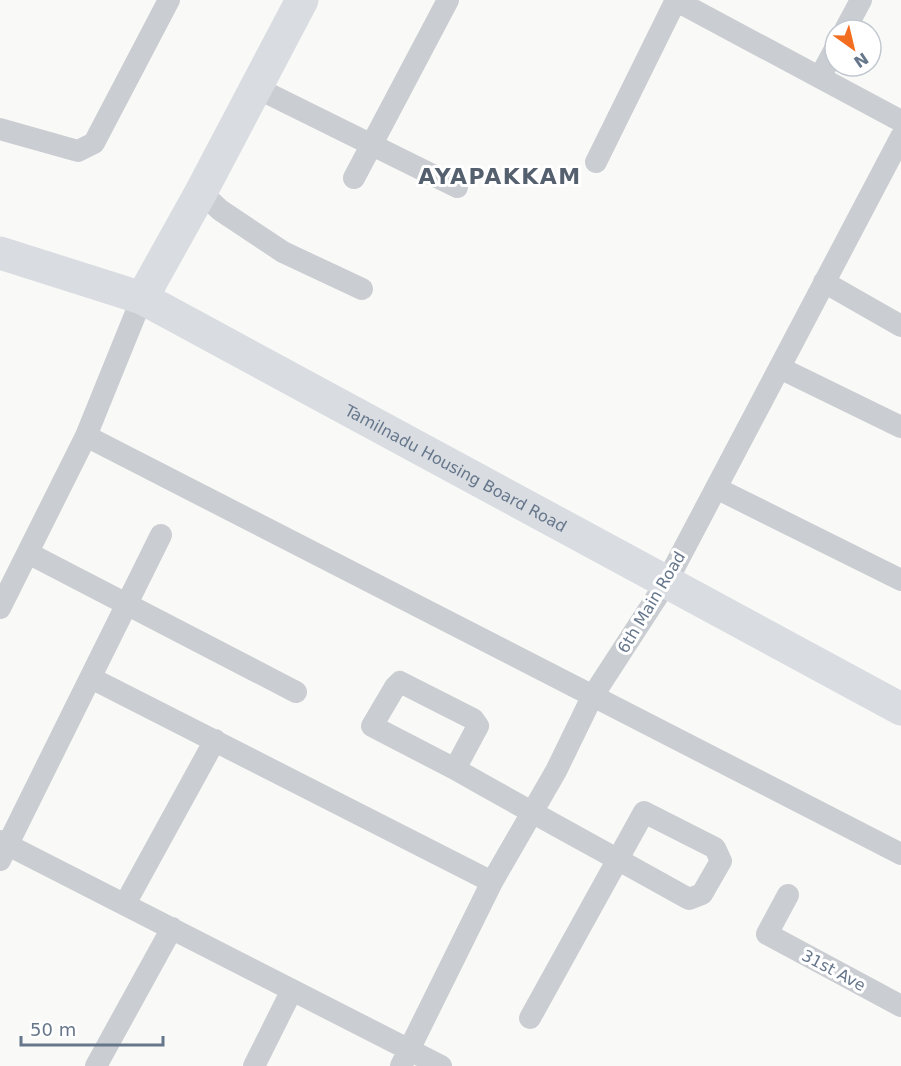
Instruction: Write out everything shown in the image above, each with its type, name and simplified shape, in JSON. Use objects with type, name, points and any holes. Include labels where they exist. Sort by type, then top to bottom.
[{"type":"street","points":[[0,129],[78,151],[94,143],[169,0]]},
{"type":"street","points":[[0,608],[86,436],[142,298],[201,192],[302,0]]},
{"type":"street","points":[[354,178],[448,0]]},
{"type":"street","points":[[596,162],[676,0],[901,121]]},
{"type":"street","points":[[851,18],[861,0]]},
{"type":"street","points":[[820,77],[823,71]]},
{"type":"street","points":[[255,87],[457,187]]},
{"type":"street","name":"6th Main Road","points":[[406,1058],[492,882],[556,771],[592,697],[666,583],[901,137]]},
{"type":"street","points":[[201,192],[220,210],[284,252],[362,289]]},
{"type":"street","name":"Tamilnadu Housing Board Road","points":[[0,253],[142,298],[901,709]]},
{"type":"street","points":[[824,282],[901,326]]},
{"type":"street","points":[[780,368],[901,427]]},
{"type":"street","points":[[86,436],[901,854]]},
{"type":"street","points":[[716,488],[901,580]]},
{"type":"street","points":[[161,535],[91,678],[3,848],[125,904],[292,990],[406,1058],[441,1066]]},
{"type":"street","points":[[28,552],[296,692]]},
{"type":"street","points":[[91,678],[492,882]]},
{"type":"street","points":[[455,769],[478,726],[473,719],[400,682],[372,726],[617,858],[530,1018]]},
{"type":"street","points":[[125,904],[214,740]]},
{"type":"street","name":"31st Ave","points":[[788,895],[766,934],[901,1006]]},
{"type":"street","points":[[96,1066],[172,928]]},
{"type":"street","points":[[254,1066],[292,990]]},
{"type":"district","name":"AYAPAKKAM","points":[[500,176]]}]
